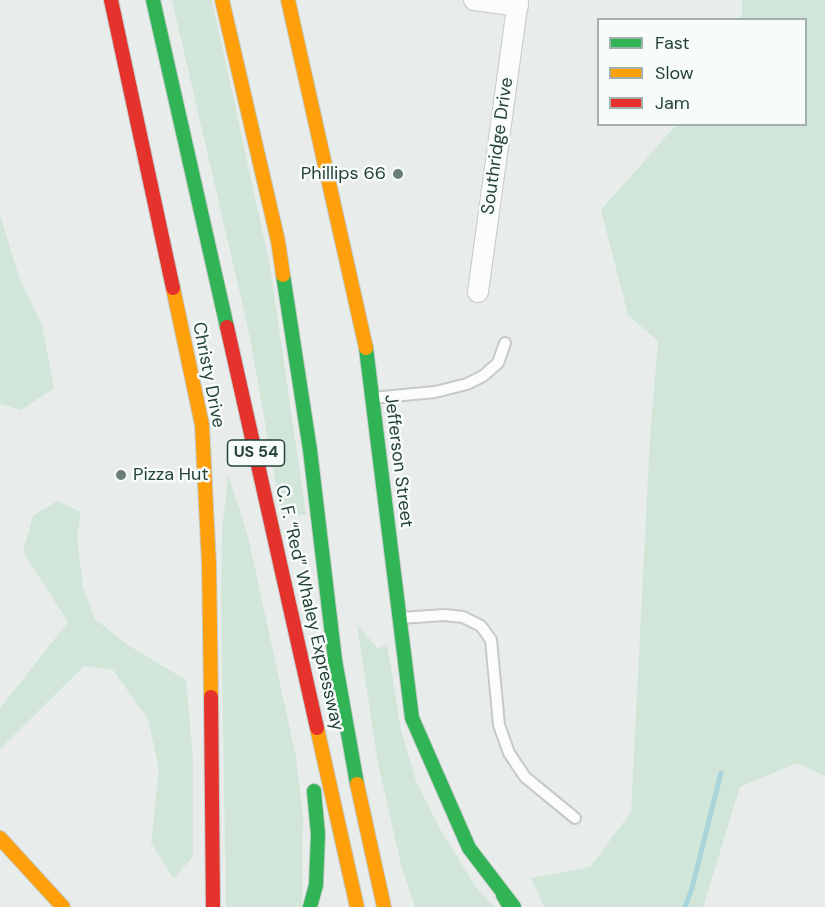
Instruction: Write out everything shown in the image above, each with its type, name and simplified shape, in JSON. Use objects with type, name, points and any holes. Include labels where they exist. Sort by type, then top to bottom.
[{"type":"main road","name":"Christy Drive","points":[[111,0],[202,425],[208,565],[213,907]]},
{"type":"main road","name":"C. F. “Red” Whaley Expressway","points":[[153,0],[357,907]]},
{"type":"main road","name":"C. F. “Red” Whaley Expressway","points":[[222,0],[278,241],[310,450],[335,660],[353,763],[384,907]]},
{"type":"main road","name":"Jefferson Street","points":[[288,0],[364,333],[412,718],[469,848],[509,903]]},
{"type":"main road","points":[[304,670],[318,834],[316,885],[310,907]]},
{"type":"main road","points":[[353,763],[387,857]]},
{"type":"main road","points":[[0,838],[63,907]]},
{"type":"street","points":[[474,0],[518,3]]},
{"type":"street","name":"Southridge Drive","points":[[478,292],[518,3]]},
{"type":"lane","points":[[372,398],[435,392],[467,384],[483,376],[498,363],[505,343]]},
{"type":"lane","points":[[400,618],[445,615],[463,618],[480,626],[491,640],[499,725],[509,753],[525,777],[575,818]]},
{"type":"green space","points":[[172,0],[212,0],[270,266],[306,514],[282,518],[249,333]]},
{"type":"green space","points":[[742,0],[825,0],[825,776],[797,763],[740,787],[703,907],[544,907],[531,878],[590,867],[631,812],[650,437],[658,341],[628,315],[601,210],[675,126],[807,126],[807,18],[740,18]]},
{"type":"green space","points":[[0,214],[19,277],[42,325],[54,388],[21,410],[0,404]]},
{"type":"green space","points":[[228,474],[248,536],[296,757],[303,816],[302,907],[226,907],[221,598],[222,531]]},
{"type":"green space","points":[[57,501],[81,512],[77,535],[83,588],[95,619],[128,645],[186,680],[193,757],[193,856],[174,879],[151,843],[159,769],[148,719],[113,670],[84,666],[0,749],[0,708],[68,622],[23,552],[33,516]]},
{"type":"green space","points":[[357,624],[378,649],[387,644],[401,730],[416,781],[440,829],[478,890],[495,907],[415,907],[401,865],[377,758]]},
{"type":"waterway","points":[[685,907],[692,888],[721,773]]},
{"type":"traffic: fast","points":[[153,0],[227,327]]},
{"type":"traffic: fast","points":[[283,275],[310,450],[335,660],[357,784]]},
{"type":"traffic: fast","points":[[366,348],[412,718],[469,848],[514,907]]},
{"type":"traffic: fast","points":[[310,907],[316,885],[318,834],[314,791]]},
{"type":"traffic: fast","points":[[503,895],[510,907]]},
{"type":"traffic: slow","points":[[222,0],[278,241],[283,275]]},
{"type":"traffic: slow","points":[[288,0],[366,348]]},
{"type":"traffic: slow","points":[[173,288],[202,425],[209,565],[211,697]]},
{"type":"traffic: slow","points":[[317,728],[357,907]]},
{"type":"traffic: slow","points":[[357,784],[384,907]]},
{"type":"traffic: slow","points":[[0,838],[63,907]]},
{"type":"traffic: jam","points":[[111,0],[173,288]]},
{"type":"traffic: jam","points":[[227,327],[317,728]]},
{"type":"traffic: jam","points":[[211,697],[213,907]]},
{"type":"place","name":"Phillips 66","points":[[398,174]]},
{"type":"place","name":"Pizza Hut","points":[[121,475]]}]
